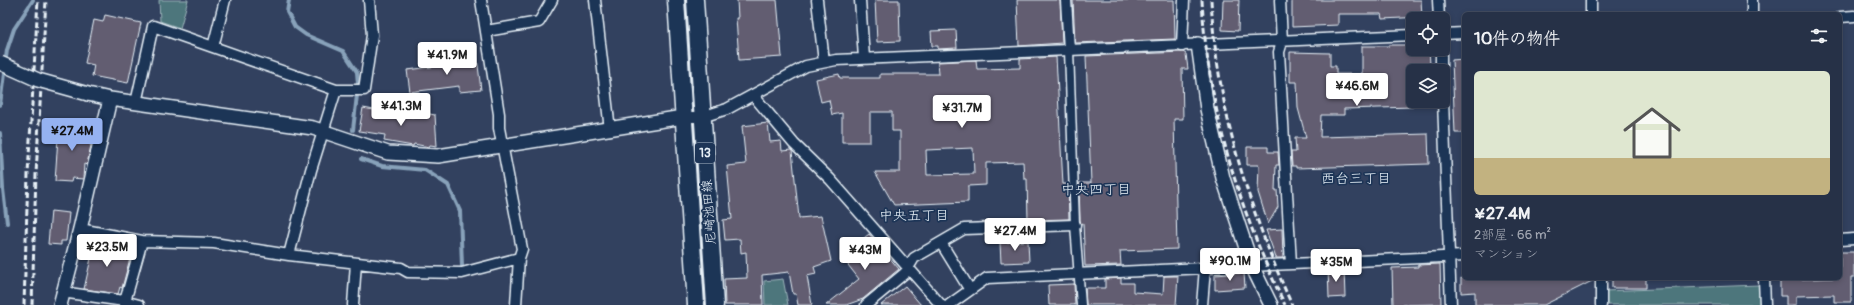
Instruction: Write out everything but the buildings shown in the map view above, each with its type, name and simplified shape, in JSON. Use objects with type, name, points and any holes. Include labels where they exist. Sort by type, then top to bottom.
[{"type":"main road","name":"尼崎池田線","points":[[676,0],[696,305]]},
{"type":"main road","name":"尼崎池田線","points":[[695,0],[715,305]]},
{"type":"street","points":[[213,48],[225,0]]},
{"type":"street","points":[[136,103],[153,26],[336,90],[364,90],[372,35],[369,0]]},
{"type":"street","points":[[481,0],[503,147],[522,249],[519,258],[516,305]]},
{"type":"street","points":[[486,31],[538,22],[552,0]]},
{"type":"street","points":[[595,0],[610,130]]},
{"type":"street","points":[[817,0],[824,62]]},
{"type":"street","points":[[860,0],[864,58]]},
{"type":"street","points":[[1066,0],[1075,225],[1081,305]]},
{"type":"street","points":[[1182,46],[1184,0]]},
{"type":"street","points":[[1280,0],[1282,42],[1280,52],[1291,264]]},
{"type":"street","points":[[1438,0],[1439,12]]},
{"type":"street","points":[[1591,0],[1591,12]]},
{"type":"street","points":[[1752,0],[1752,12]]},
{"type":"street","points":[[1842,17],[1854,16]]},
{"type":"street","points":[[1450,34],[1462,33]]},
{"type":"street","points":[[0,63],[38,80],[110,99],[313,128],[375,150],[409,156],[438,156],[610,130],[683,117],[702,116],[727,109],[806,66],[824,62],[864,58],[1182,46],[1198,44],[1282,42],[1406,35]]},
{"type":"street","points":[[1198,44],[1208,110],[1223,178],[1252,266],[1271,305]]},
{"type":"street","points":[[289,255],[311,170],[336,90]]},
{"type":"street","points":[[753,95],[794,144],[830,179],[941,305]]},
{"type":"street","points":[[110,99],[80,229],[61,299],[139,305]]},
{"type":"street","points":[[1443,108],[1451,305]]},
{"type":"street","points":[[866,305],[906,273],[914,258],[964,229],[1075,225]]},
{"type":"street","points":[[80,229],[142,241],[214,243],[289,255],[401,268],[408,272],[462,272],[519,258]]},
{"type":"street","points":[[1842,240],[1854,239]]},
{"type":"street","points":[[124,303],[142,241]]},
{"type":"street","points":[[941,242],[970,290]]},
{"type":"street","points":[[949,305],[987,278],[1462,256]]},
{"type":"street","points":[[353,305],[356,263]]},
{"type":"street","points":[[1202,305],[1204,268]]},
{"type":"street","points":[[1601,280],[1601,305]]},
{"type":"street","points":[[1764,280],[1765,305]]},
{"type":"green space","points":[[159,0],[188,0],[180,28],[160,21]]},
{"type":"green space","points":[[783,279],[788,305],[765,305],[764,281]]},
{"type":"green space","points":[[1759,285],[1760,305],[1604,305],[1604,291]]},
{"type":"waterway","points":[[0,105],[7,50],[14,29],[33,0]]},
{"type":"waterway","points":[[289,0],[287,12],[295,27],[306,35],[343,51],[357,72],[358,84]]},
{"type":"waterway","points":[[353,130],[357,95]]},
{"type":"waterway","points":[[0,133],[3,189],[7,223]]},
{"type":"waterway","points":[[361,159],[382,166],[425,170],[448,185],[460,211],[462,266]]},
{"type":"railway","points":[[24,305],[28,174],[38,0]]},
{"type":"railway","points":[[32,305],[36,174],[46,0]]},
{"type":"railway","points":[[1202,0],[1205,39],[1211,79],[1218,118],[1228,157],[1253,232],[1285,305]]},
{"type":"railway","points":[[1211,0],[1214,40],[1220,80],[1237,157],[1262,231],[1292,305]]},
{"type":"district","name":"西台三丁目","points":[[1356,178]]},
{"type":"district","name":"中央四丁目","points":[[1096,189]]},
{"type":"district","name":"中央五丁目","points":[[914,215]]}]
